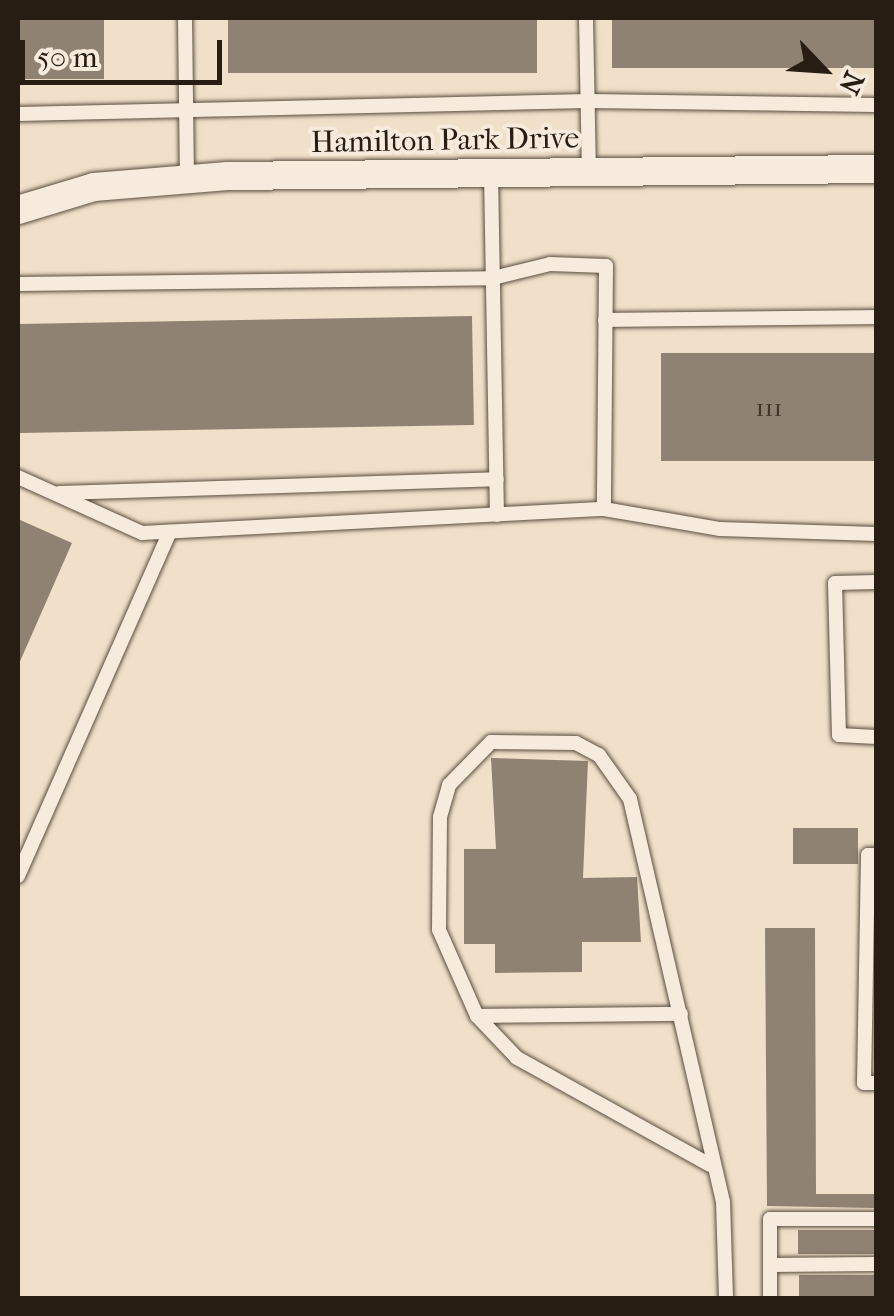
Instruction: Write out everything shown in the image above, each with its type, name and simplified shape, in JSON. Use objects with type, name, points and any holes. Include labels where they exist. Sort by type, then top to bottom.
[{"type":"street","name":"Hamilton Park Drive","points":[[18,210],[94,187],[187,178],[876,170]]},
{"type":"lane","points":[[185,18],[187,178]]},
{"type":"lane","points":[[586,18],[589,172]]},
{"type":"lane","points":[[18,114],[588,101],[876,105]]},
{"type":"lane","points":[[491,173],[497,515]]},
{"type":"lane","points":[[18,284],[494,278],[550,264],[606,266],[604,509]]},
{"type":"lane","points":[[605,320],[876,317]]},
{"type":"lane","points":[[18,477],[142,533],[604,509],[720,529],[876,534]]},
{"type":"lane","points":[[54,493],[496,479]]},
{"type":"lane","points":[[18,876],[170,532]]},
{"type":"lane","points":[[876,582],[835,582],[840,736],[876,737]]},
{"type":"lane","points":[[710,1165],[517,1058],[478,1016],[438,930],[440,817],[466,762],[502,738],[576,743],[599,755],[630,799],[681,1014],[710,1165],[724,1202],[726,1298]]},
{"type":"lane","points":[[876,855],[868,855],[864,1082],[876,1082]]},
{"type":"lane","points":[[478,1016],[681,1014]]},
{"type":"lane","points":[[770,1298],[770,1220],[876,1219]]},
{"type":"lane","points":[[770,1265],[876,1264]]},
{"type":"building","points":[[18,18],[104,18],[104,79],[18,79]]},
{"type":"building","points":[[228,18],[537,18],[537,73],[228,73]]},
{"type":"building","points":[[612,18],[876,18],[876,68],[612,68]]},
{"type":"building","points":[[472,316],[474,425],[20,433],[18,324]]},
{"type":"building","points":[[661,353],[876,353],[876,461],[661,461]]},
{"type":"building","points":[[18,519],[72,543],[18,666]]},
{"type":"building","points":[[491,758],[588,761],[583,878],[637,877],[641,942],[582,942],[582,972],[495,973],[495,944],[464,944],[464,849],[496,849]]},
{"type":"building","points":[[793,828],[858,828],[858,864],[793,864]]},
{"type":"building","points":[[765,928],[815,928],[816,1194],[876,1194],[876,1208],[767,1206]]},
{"type":"building","points":[[798,1230],[876,1230],[876,1254],[798,1254]]},
{"type":"building","points":[[799,1275],[876,1275],[876,1298],[799,1298]]}]
